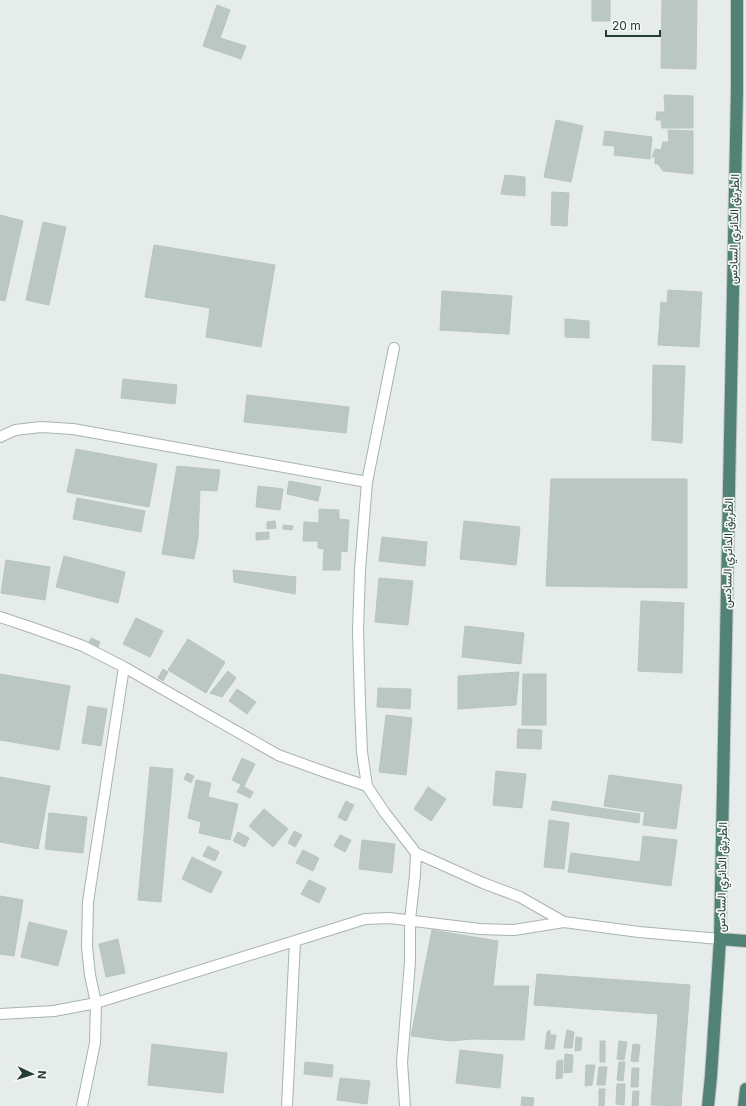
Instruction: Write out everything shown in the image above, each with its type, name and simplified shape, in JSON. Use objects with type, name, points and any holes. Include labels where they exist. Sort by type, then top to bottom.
[{"type":"highway","name":"الطريق الدائري السادس","points":[[708,1106],[720,939],[737,0]]},
{"type":"highway","points":[[720,939],[746,941]]},
{"type":"highway","points":[[744,1106],[746,1089]]},
{"type":"lane","points":[[394,348],[367,482],[360,570],[358,631],[362,752],[367,786],[390,820],[416,854],[482,883],[520,897],[564,922]]},
{"type":"lane","points":[[0,437],[15,430],[41,427],[73,429],[367,482]]},
{"type":"lane","points":[[0,617],[83,646],[124,666],[278,755],[367,786]]},
{"type":"lane","points":[[82,1106],[96,1042],[96,1003],[90,975],[87,946],[88,902],[124,666]]},
{"type":"lane","points":[[405,1106],[402,1062],[410,962],[410,920],[416,854]]},
{"type":"lane","points":[[0,1014],[54,1011],[96,1003],[165,980],[295,942],[365,919],[389,918],[480,929],[514,930],[564,922],[639,932],[720,939]]},
{"type":"lane","points":[[287,1106],[295,942]]},
{"type":"building","points":[[592,0],[610,0],[610,21],[592,21]]},
{"type":"building","points":[[662,0],[697,0],[696,69],[661,68]]},
{"type":"building","points":[[217,5],[230,10],[220,38],[246,46],[241,59],[203,46]]},
{"type":"building","points":[[664,95],[693,96],[693,128],[662,128],[661,120],[656,120],[657,112],[665,112]]},
{"type":"building","points":[[556,120],[583,126],[571,182],[544,177]]},
{"type":"building","points":[[668,130],[693,131],[693,174],[663,171],[658,164],[655,164],[655,157],[652,157],[655,149],[661,150],[663,142],[669,142]]},
{"type":"building","points":[[605,131],[652,137],[650,159],[614,155],[615,146],[603,145]]},
{"type":"building","points":[[505,175],[525,177],[525,196],[501,194]]},
{"type":"building","points":[[552,192],[569,193],[567,226],[551,225]]},
{"type":"building","points":[[0,215],[23,221],[5,301],[0,300]]},
{"type":"building","points":[[43,222],[66,227],[49,305],[26,300]]},
{"type":"building","points":[[154,245],[275,265],[261,347],[206,337],[210,308],[145,297]]},
{"type":"building","points":[[668,290],[702,292],[699,347],[658,345],[661,302],[667,303]]},
{"type":"building","points":[[442,291],[512,296],[509,334],[440,330]]},
{"type":"building","points":[[565,319],[589,321],[589,338],[565,337]]},
{"type":"building","points":[[653,365],[685,366],[682,443],[652,440]]},
{"type":"building","points":[[123,379],[177,385],[175,404],[121,398]]},
{"type":"building","points":[[247,395],[349,407],[346,433],[244,422]]},
{"type":"building","points":[[76,449],[157,464],[149,507],[67,492]]},
{"type":"building","points":[[177,466],[220,470],[217,491],[200,490],[198,538],[194,559],[162,554]]},
{"type":"building","points":[[551,479],[687,479],[687,588],[546,586]]},
{"type":"building","points":[[289,481],[321,487],[318,501],[287,494]]},
{"type":"building","points":[[258,486],[283,489],[280,510],[256,507]]},
{"type":"building","points":[[77,498],[145,511],[141,532],[73,519]]},
{"type":"building","points":[[319,509],[339,510],[339,519],[349,520],[347,552],[341,551],[340,570],[323,570],[324,549],[318,548],[318,541],[303,541],[304,522],[319,523]]},
{"type":"building","points":[[275,521],[276,528],[267,529],[267,522]]},
{"type":"building","points":[[464,521],[520,527],[516,565],[460,559]]},
{"type":"building","points":[[283,525],[293,526],[292,530],[283,529]]},
{"type":"building","points":[[269,532],[269,539],[256,540],[256,533]]},
{"type":"building","points":[[382,537],[427,542],[425,566],[379,561]]},
{"type":"building","points":[[64,556],[125,572],[118,603],[56,587]]},
{"type":"building","points":[[6,560],[50,567],[45,600],[1,593]]},
{"type":"building","points":[[233,570],[296,577],[295,594],[234,582]]},
{"type":"building","points":[[379,578],[413,581],[408,625],[375,622]]},
{"type":"building","points":[[641,601],[684,603],[682,673],[638,671]]},
{"type":"building","points":[[136,618],[163,631],[150,657],[123,644]]},
{"type":"building","points":[[465,626],[524,633],[521,664],[462,657]]},
{"type":"building","points":[[91,638],[100,642],[97,649],[88,644]]},
{"type":"building","points":[[188,639],[225,662],[206,693],[168,670]]},
{"type":"building","points":[[163,669],[168,672],[163,681],[158,678]]},
{"type":"building","points":[[228,671],[236,678],[222,697],[210,693]]},
{"type":"building","points":[[519,672],[516,705],[458,709],[458,676]]},
{"type":"building","points":[[0,674],[70,686],[59,750],[0,740]]},
{"type":"building","points":[[523,674],[546,674],[546,725],[522,725]]},
{"type":"building","points":[[378,688],[411,689],[410,709],[377,707]]},
{"type":"building","points":[[237,689],[256,702],[247,714],[229,701]]},
{"type":"building","points":[[88,706],[107,709],[101,746],[82,743]]},
{"type":"building","points":[[386,715],[412,718],[406,775],[379,772]]},
{"type":"building","points":[[518,729],[542,730],[541,749],[517,748]]},
{"type":"building","points":[[242,758],[255,764],[244,786],[232,780]]},
{"type":"building","points":[[150,767],[173,769],[161,902],[138,900]]},
{"type":"building","points":[[496,771],[526,774],[522,808],[493,805]]},
{"type":"building","points":[[187,773],[194,776],[191,783],[184,779]]},
{"type":"building","points":[[609,775],[682,785],[676,829],[643,825],[645,812],[604,806]]},
{"type":"building","points":[[0,777],[50,786],[38,849],[0,842]]},
{"type":"building","points":[[196,780],[211,783],[208,797],[238,804],[230,840],[199,833],[201,822],[188,818]]},
{"type":"building","points":[[241,785],[253,792],[250,798],[237,792]]},
{"type":"building","points":[[428,787],[446,799],[431,821],[414,809]]},
{"type":"building","points":[[346,801],[354,805],[346,821],[338,817]]},
{"type":"building","points":[[553,801],[640,814],[639,823],[551,810]]},
{"type":"building","points":[[264,809],[288,829],[273,847],[249,826]]},
{"type":"building","points":[[49,813],[87,817],[83,853],[45,849]]},
{"type":"building","points":[[549,820],[569,823],[564,869],[544,867]]},
{"type":"building","points":[[294,831],[302,835],[295,847],[288,843]]},
{"type":"building","points":[[238,832],[249,838],[245,847],[233,841]]},
{"type":"building","points":[[340,835],[351,840],[345,852],[334,846]]},
{"type":"building","points":[[643,836],[677,840],[671,886],[568,872],[571,853],[640,862]]},
{"type":"building","points":[[362,840],[395,844],[392,873],[359,869]]},
{"type":"building","points":[[208,846],[219,852],[215,861],[203,856]]},
{"type":"building","points":[[303,850],[319,858],[313,871],[296,863]]},
{"type":"building","points":[[192,857],[222,872],[211,893],[182,879]]},
{"type":"building","points":[[309,880],[326,888],[319,903],[301,894]]},
{"type":"building","points":[[0,896],[23,900],[14,956],[0,954]]},
{"type":"building","points":[[29,922],[67,931],[58,966],[21,957]]},
{"type":"building","points":[[432,930],[498,941],[493,986],[529,986],[524,1040],[472,1039],[451,1041],[411,1036]]},
{"type":"building","points":[[118,939],[125,973],[106,977],[99,944]]},
{"type":"building","points":[[537,974],[690,985],[681,1106],[651,1105],[658,1014],[534,1005]]},
{"type":"building","points":[[550,1030],[550,1035],[556,1035],[554,1049],[545,1049],[547,1032]]},
{"type":"building","points":[[567,1030],[574,1032],[572,1048],[564,1048]]},
{"type":"building","points":[[576,1037],[582,1038],[581,1050],[575,1051]]},
{"type":"building","points":[[600,1041],[605,1041],[605,1062],[600,1062]]},
{"type":"building","points":[[619,1041],[627,1042],[624,1060],[617,1059]]},
{"type":"building","points":[[152,1044],[227,1053],[223,1093],[148,1085]]},
{"type":"building","points":[[633,1044],[640,1045],[638,1062],[631,1061]]},
{"type":"building","points":[[460,1050],[503,1055],[500,1088],[456,1083]]},
{"type":"building","points":[[565,1054],[573,1055],[572,1072],[564,1073]]},
{"type":"building","points":[[563,1060],[562,1078],[556,1079],[557,1061]]},
{"type":"building","points":[[305,1062],[333,1065],[332,1077],[304,1074]]},
{"type":"building","points":[[619,1062],[625,1062],[623,1081],[617,1080]]},
{"type":"building","points":[[586,1065],[595,1065],[592,1085],[585,1086]]},
{"type":"building","points":[[599,1067],[607,1067],[605,1085],[597,1085]]},
{"type":"building","points":[[632,1068],[639,1068],[638,1087],[631,1087]]},
{"type":"building","points":[[340,1078],[370,1081],[367,1104],[337,1100]]},
{"type":"building","points":[[617,1084],[625,1084],[624,1105],[616,1104]]},
{"type":"building","points":[[599,1089],[605,1089],[604,1106],[599,1106]]},
{"type":"building","points":[[633,1091],[639,1091],[638,1106],[632,1106]]},
{"type":"building","points":[[522,1097],[534,1098],[533,1106],[521,1106]]}]
